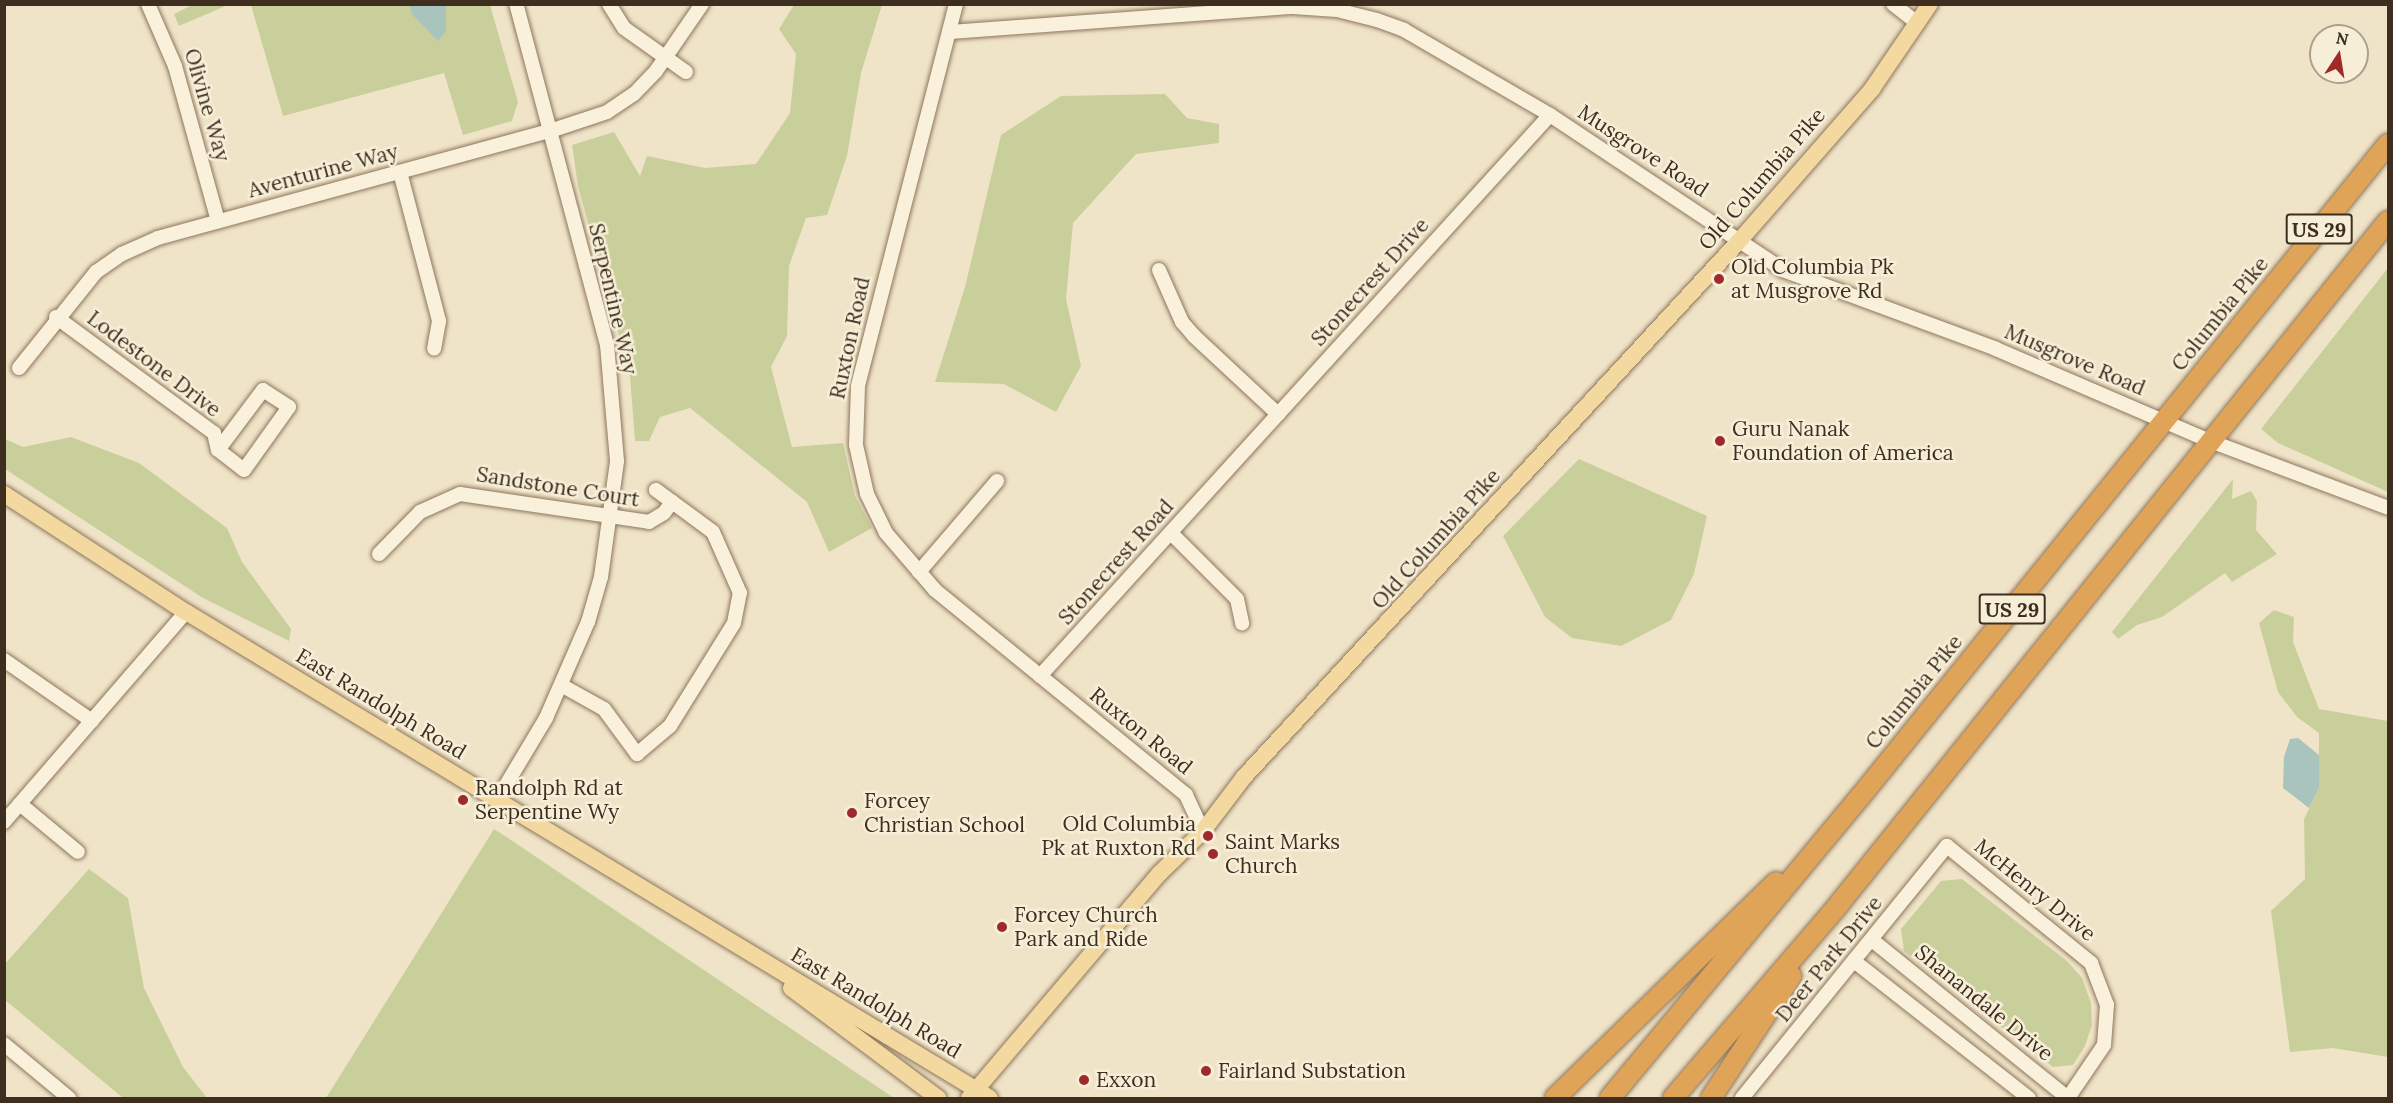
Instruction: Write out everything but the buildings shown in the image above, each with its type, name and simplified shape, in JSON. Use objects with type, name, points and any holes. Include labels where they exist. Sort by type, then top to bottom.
[{"type":"highway","name":"Columbia Pike","points":[[1610,1098],[1860,797],[2388,144]]},
{"type":"highway","name":"US 29","points":[[1673,1098],[1839,904],[2388,221]]},
{"type":"highway","points":[[1555,1098],[1860,797]]},
{"type":"highway","points":[[1711,1098],[1839,904]]},
{"type":"main road","name":"Old Columbia Pike","points":[[979,1096],[1160,874],[1203,831],[1244,777],[1740,240],[1872,89],[1930,4]]},
{"type":"main road","name":"East Randolph Road","points":[[4,494],[186,612],[738,946],[979,1096]]},
{"type":"main road","name":"East Randolph Road","points":[[738,946],[938,1098]]},
{"type":"street","name":"Olivine Way","points":[[148,4],[175,66],[218,221]]},
{"type":"street","name":"Serpentine Way","points":[[496,800],[561,685],[598,588],[611,519],[617,461],[607,345],[516,4]]},
{"type":"street","points":[[609,4],[624,28],[667,56],[686,72]]},
{"type":"street","name":"Aventurine Way","points":[[19,368],[56,317],[96,272],[122,254],[158,238],[550,131],[607,112],[634,94],[667,56],[702,4]]},
{"type":"street","name":"Ruxton Road","points":[[956,4],[873,320],[854,421],[867,494],[886,533],[935,590],[1186,795],[1203,831]]},
{"type":"street","points":[[1893,4],[1917,23]]},
{"type":"street","name":"Musgrove Road","points":[[950,32],[1293,7],[1336,10],[1404,30],[1550,115],[1783,270],[1996,348],[2211,441],[2388,508]]},
{"type":"street","name":"Stonecrest Drive","points":[[1223,477],[1550,115]]},
{"type":"street","points":[[400,172],[439,321],[434,349]]},
{"type":"street","points":[[1159,270],[1182,322],[1278,414]]},
{"type":"street","name":"Lodestone Drive","points":[[56,317],[214,433],[218,450],[244,470],[289,407],[263,390],[218,450]]},
{"type":"street","name":"Stonecrest Road","points":[[1040,676],[1223,477]]},
{"type":"street","points":[[919,572],[997,481]]},
{"type":"street","points":[[561,685],[604,709],[636,754],[670,726],[734,622],[741,593],[713,532],[656,490]]},
{"type":"street","name":"Sandstone Court","points":[[379,554],[420,512],[460,494],[611,519],[649,522],[664,513],[672,502]]},
{"type":"street","points":[[1171,533],[1237,600],[1242,622]]},
{"type":"street","points":[[4,822],[186,612]]},
{"type":"street","points":[[4,660],[92,721]]},
{"type":"street","points":[[20,804],[78,852]]},
{"type":"street","name":"Deer Park Drive","points":[[1742,1098],[1947,846]]},
{"type":"street","name":"McHenry Drive","points":[[1947,846],[2091,963],[2107,1005],[2104,1045],[2068,1098]]},
{"type":"street","name":"Shanandale Drive","points":[[1872,940],[2068,1098]]},
{"type":"street","points":[[1854,961],[2029,1098]]},
{"type":"street","points":[[4,1044],[69,1098]]},
{"type":"green space","points":[[194,4],[228,5],[179,26],[174,14]]},
{"type":"green space","points":[[251,5],[490,5],[518,102],[512,121],[463,135],[444,73],[283,116]]},
{"type":"green space","points":[[794,5],[882,5],[861,73],[847,156],[827,215],[806,218],[789,266],[787,336],[771,367],[792,447],[843,443],[855,496],[872,528],[829,552],[807,502],[690,408],[660,417],[649,441],[635,441],[630,376],[578,186],[572,145],[614,132],[640,176],[647,156],[705,168],[756,164],[790,113],[796,54],[779,29]]},
{"type":"green space","points":[[1165,94],[1187,118],[1219,124],[1219,143],[1136,154],[1073,223],[1066,299],[1081,366],[1056,412],[1004,384],[935,382],[965,287],[1001,135],[1061,96]]},
{"type":"green space","points":[[2388,268],[2388,492],[2278,443],[2261,429]]},
{"type":"green space","points":[[71,437],[139,463],[227,528],[242,562],[291,629],[289,641],[203,598],[5,469],[5,439],[23,447]]},
{"type":"green space","points":[[1579,459],[1707,516],[1694,574],[1671,620],[1621,646],[1572,638],[1545,617],[1503,536]]},
{"type":"green space","points":[[2233,479],[2232,499],[2251,491],[2257,501],[2256,530],[2277,554],[2232,582],[2225,573],[2162,617],[2137,625],[2118,639],[2112,632]]},
{"type":"green space","points":[[2274,610],[2294,617],[2293,642],[2319,709],[2388,721],[2388,1057],[2333,1048],[2290,1052],[2271,911],[2305,879],[2304,819],[2319,788],[2319,733],[2297,717],[2278,692],[2259,623]]},
{"type":"green space","points":[[494,829],[505,836],[894,1098],[326,1098]]},
{"type":"green space","points":[[89,869],[128,898],[144,988],[183,1067],[207,1098],[123,1098],[5,1000],[5,964]]},
{"type":"green space","points":[[1962,879],[2067,961],[2082,978],[2091,1003],[2092,1025],[2085,1046],[2073,1065],[2053,1067],[1904,951],[1901,929],[1941,881]]},
{"type":"water","points":[[409,5],[446,5],[446,31],[438,41],[412,14]]},
{"type":"water","points":[[2298,738],[2319,755],[2319,788],[2309,808],[2283,788],[2284,757],[2290,739]]},
{"type":"place","name":"Old Columbia Pk at Musgrove Rd","points":[[1719,279]]},
{"type":"place","name":"Guru Nanak Foundation of America","points":[[1720,441]]},
{"type":"place","name":"Randolph Rd at Serpentine Wy","points":[[463,800]]},
{"type":"place","name":"Forcey Christian School","points":[[852,813]]},
{"type":"place","name":"Old Columbia Pk at Ruxton Rd","points":[[1208,836]]},
{"type":"place","name":"Saint Marks Church","points":[[1213,854]]},
{"type":"place","name":"Forcey Church Park and Ride","points":[[1002,927]]},
{"type":"place","name":"Fairland Substation","points":[[1206,1071]]},
{"type":"place","name":"Exxon","points":[[1084,1080]]}]
